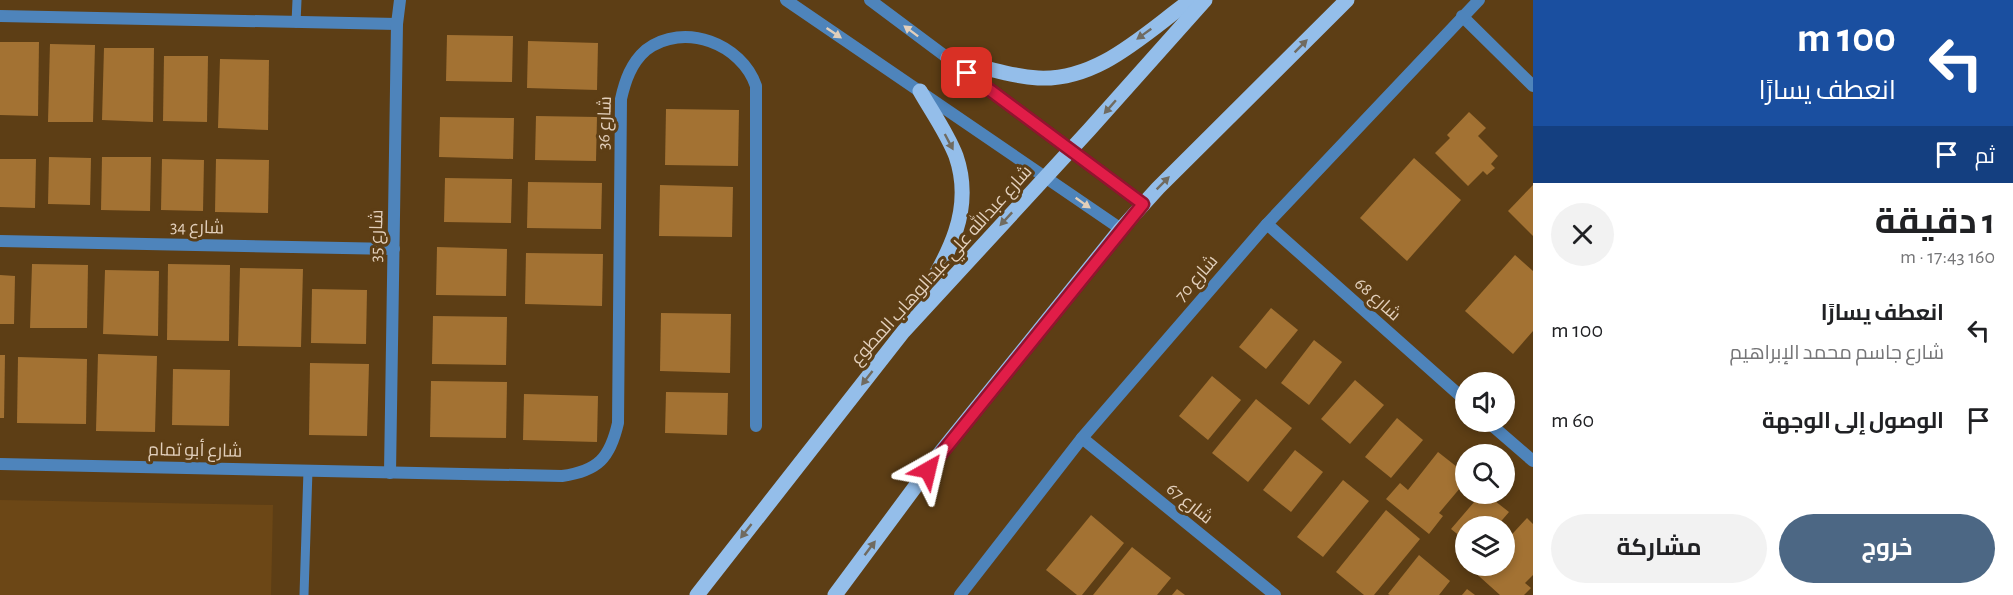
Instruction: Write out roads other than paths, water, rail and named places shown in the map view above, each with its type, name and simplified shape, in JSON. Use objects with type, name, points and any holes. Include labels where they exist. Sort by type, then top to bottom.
[{"type":"main road","points":[[948,58],[1037,78],[1079,73],[1104,63],[1191,0]]},
{"type":"main road","name":"شارع عبدالله علي عبدالوهاب المطوع","points":[[697,595],[903,332],[1205,0]]},
{"type":"main road","points":[[835,595],[941,452],[1121,229],[1143,204],[1347,0]]},
{"type":"main road","points":[[903,332],[951,248],[963,201],[956,158],[920,91]]},
{"type":"street","name":"شارع 35","points":[[390,473],[397,24],[400,0]]},
{"type":"street","points":[[786,0],[1121,229]]},
{"type":"street","points":[[870,0],[1069,151],[1143,204]]},
{"type":"street","name":"شارع 70","points":[[960,595],[1082,438],[1267,224],[1479,0]]},
{"type":"street","points":[[0,16],[397,24]]},
{"type":"street","points":[[1462,16],[1533,86]]},
{"type":"street","name":"شارع 36","points":[[390,473],[562,476],[592,469],[610,448],[615,437],[618,411],[621,99],[625,80],[644,51],[676,39],[699,39],[729,49],[751,71],[756,86],[756,426]]},
{"type":"street","name":"شارع 68","points":[[1267,224],[1455,391]]},
{"type":"street","name":"شارع 34","points":[[0,241],[394,249]]},
{"type":"street","points":[[1499,432],[1533,462]]},
{"type":"street","name":"شارع 67","points":[[1082,438],[1275,595]]},
{"type":"street","name":"شارع أبو تمام","points":[[0,464],[390,473]]},
{"type":"lane","points":[[296,23],[297,0]]},
{"type":"lane","points":[[304,595],[308,470]]}]
